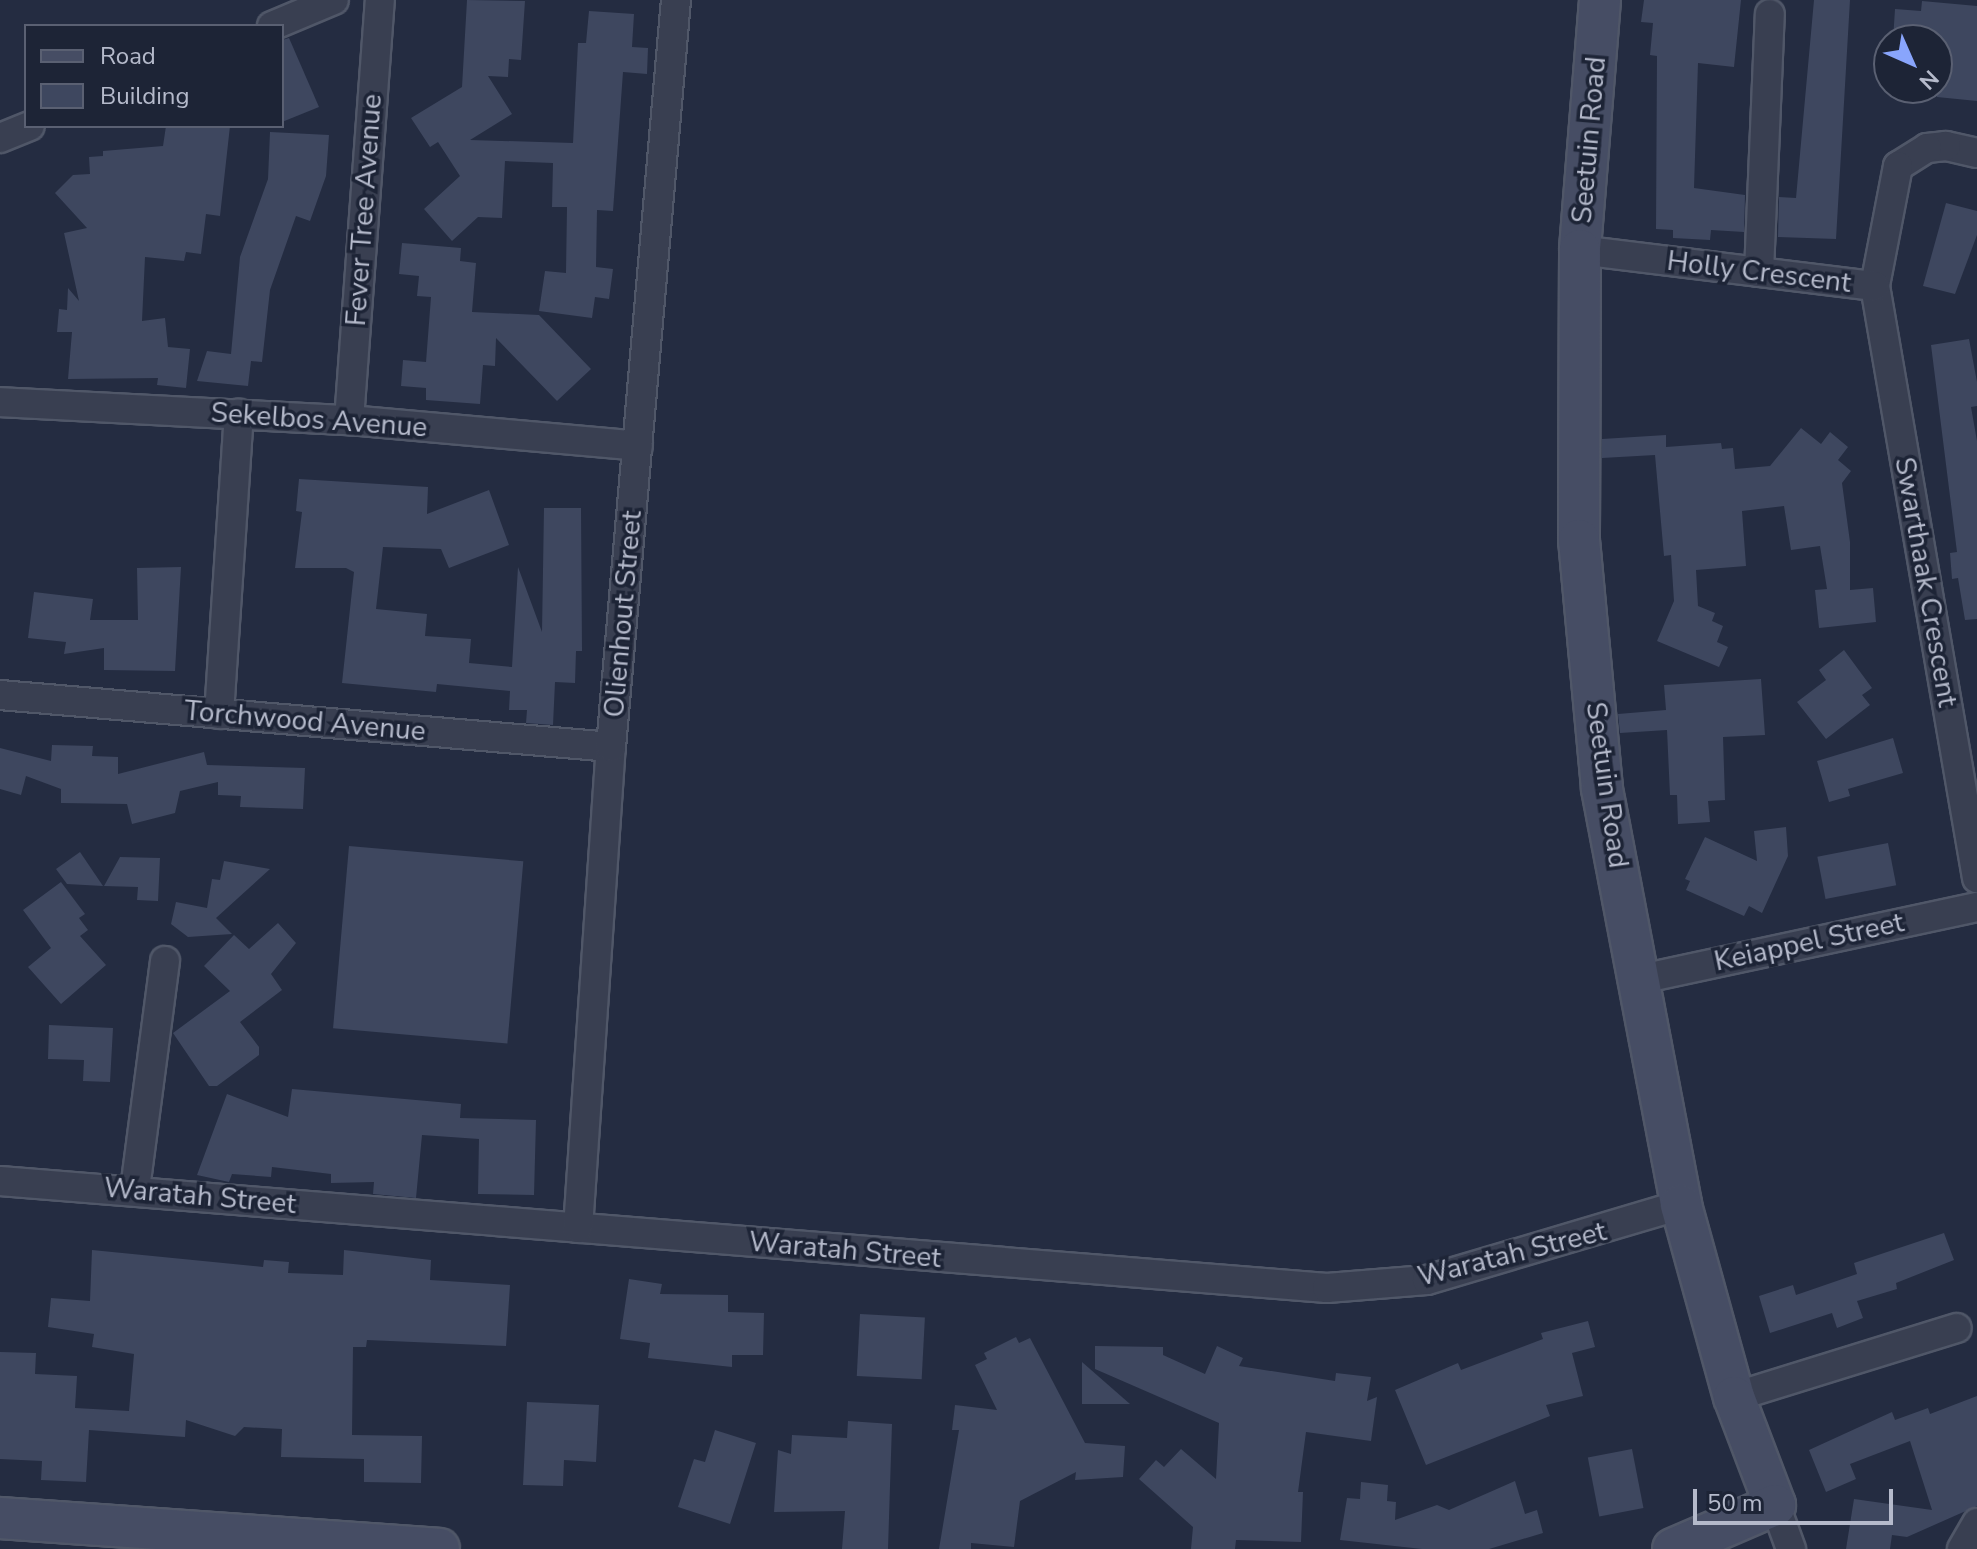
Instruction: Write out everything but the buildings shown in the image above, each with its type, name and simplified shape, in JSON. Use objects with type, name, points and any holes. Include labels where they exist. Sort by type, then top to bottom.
[{"type":"street","points":[[277,24],[334,0]]},
{"type":"street","name":"Fever Tree Avenue","points":[[349,420],[380,0]]},
{"type":"street","name":"Olienhout Street","points":[[578,1228],[611,747],[676,0]]},
{"type":"street","name":"Seetuin Road","points":[[1600,0],[1580,250],[1579,540],[1602,789],[1641,979],[1681,1205],[1734,1397],[1791,1549]]},
{"type":"street","points":[[1759,272],[1770,14]]},
{"type":"street","points":[[0,138],[25,128]]},
{"type":"street","name":"Holly Crescent","points":[[1580,250],[1875,286],[1898,166],[1927,148],[1946,146],[1977,153]]},
{"type":"street","name":"Swarthaak Crescent","points":[[1875,286],[1977,878]]},
{"type":"street","name":"Sekelbos Avenue","points":[[0,402],[349,420],[638,446]]},
{"type":"street","points":[[219,714],[239,414]]},
{"type":"street","name":"Torchwood Avenue","points":[[0,695],[611,747]]},
{"type":"street","name":"Keiappel Street","points":[[1641,979],[1977,907]]},
{"type":"street","points":[[135,1189],[165,961]]},
{"type":"street","name":"Waratah Street","points":[[0,1181],[135,1189],[1327,1288],[1427,1280],[1681,1205]]},
{"type":"street","points":[[1734,1397],[1957,1328]]},
{"type":"street","points":[[1673,1549],[1775,1505]]},
{"type":"street","points":[[0,1518],[347,1546],[439,1549]]},
{"type":"street","points":[[1962,1549],[1977,1523]]}]
